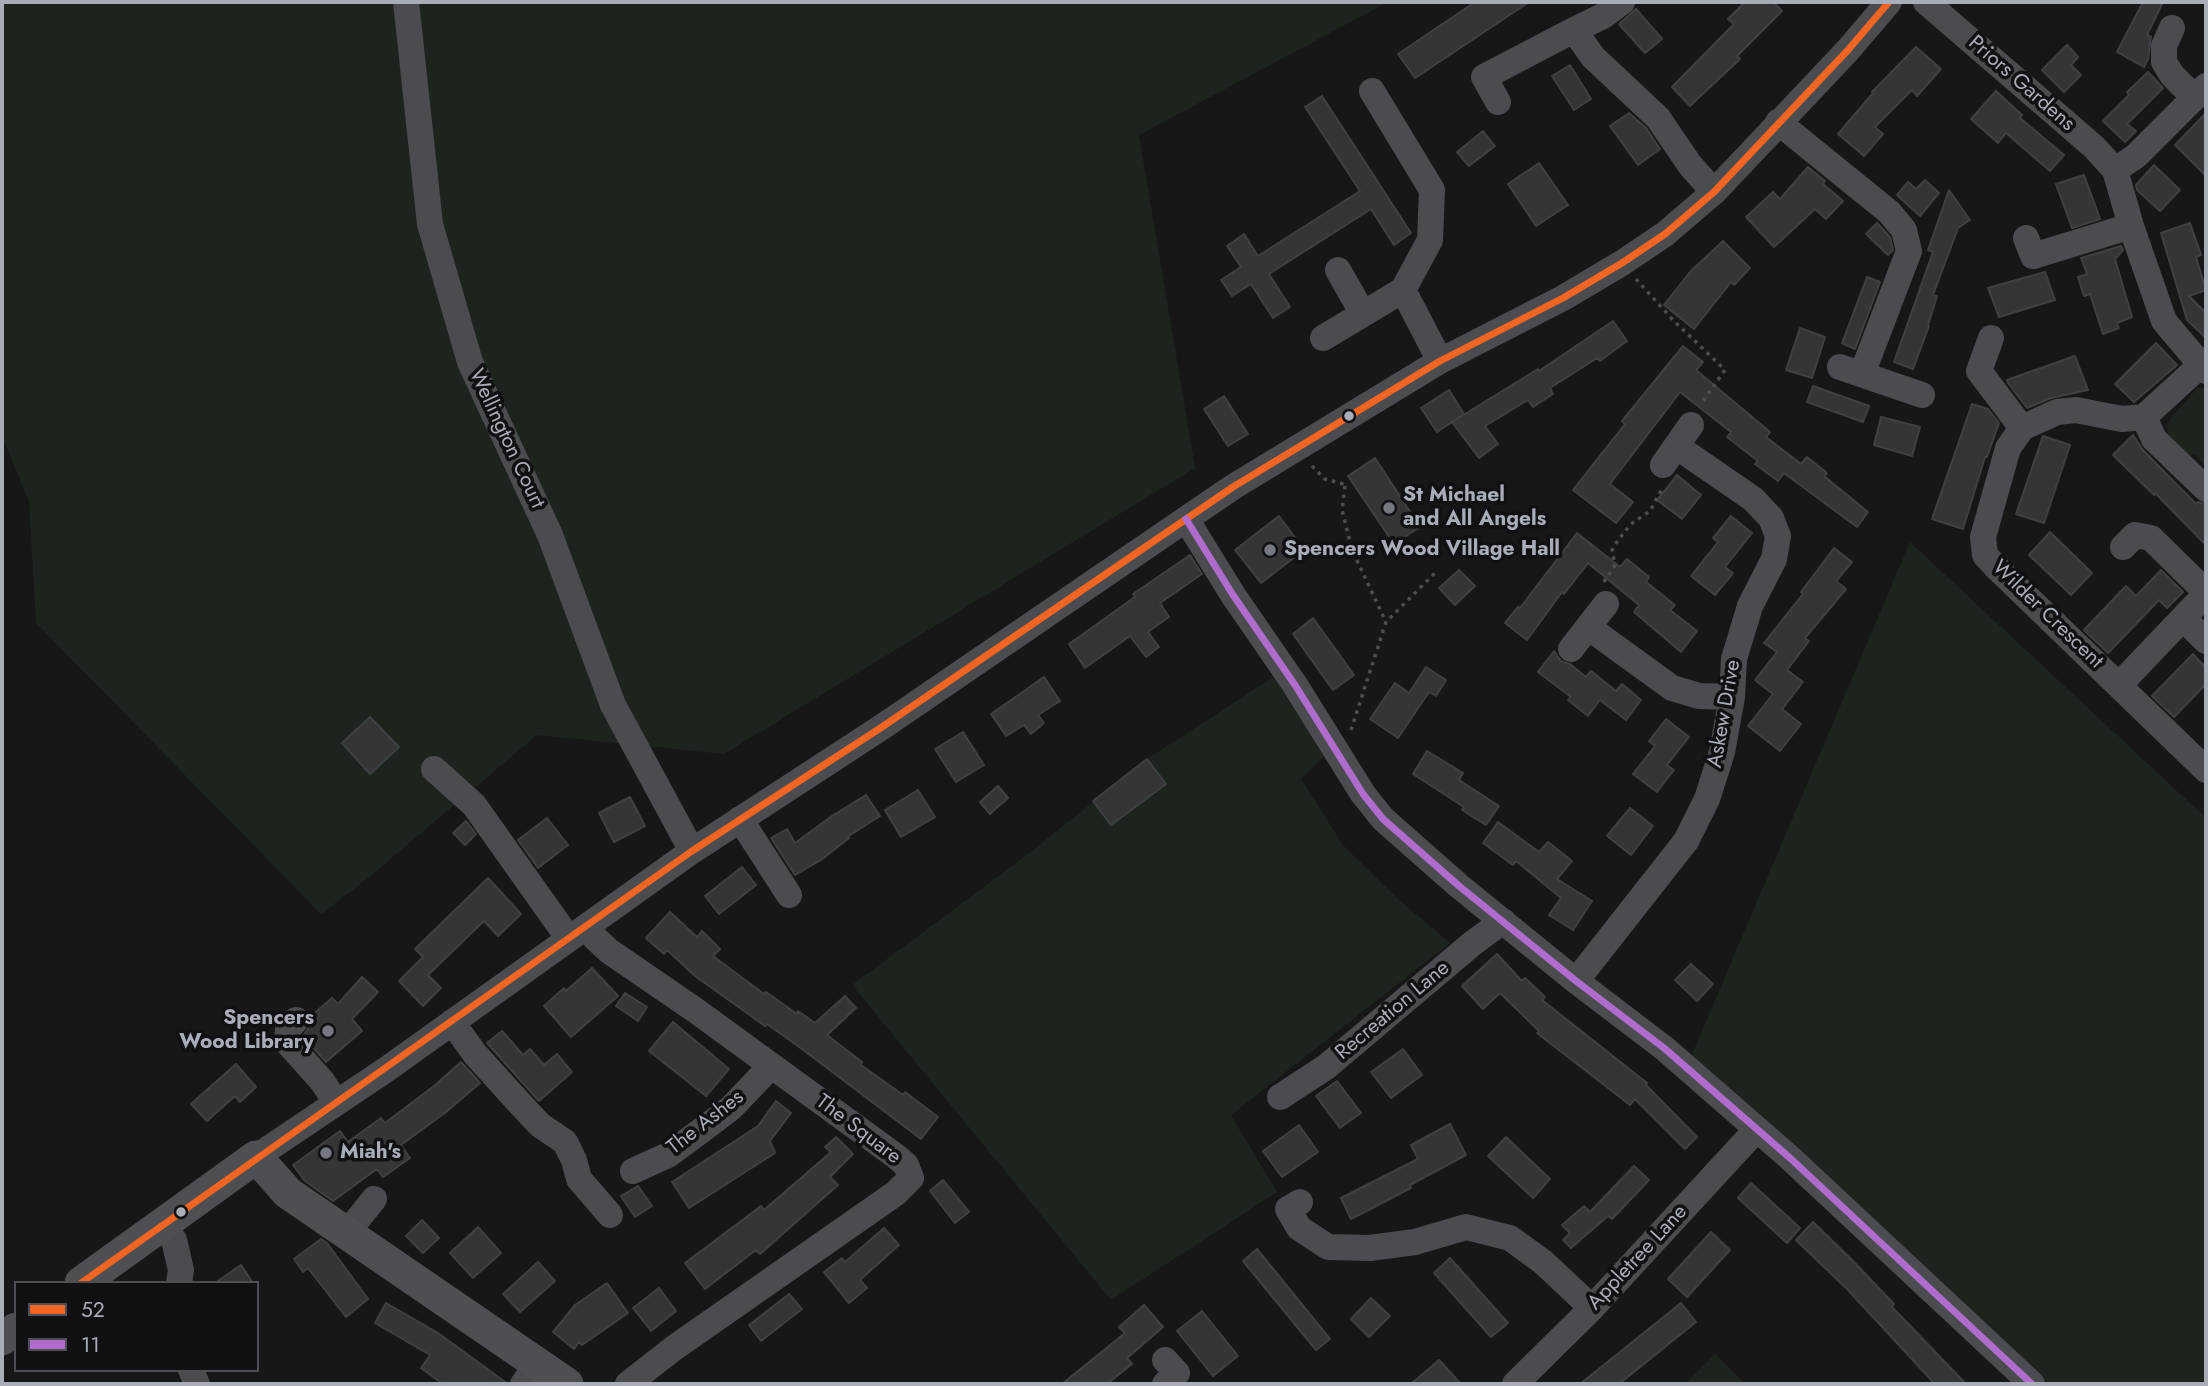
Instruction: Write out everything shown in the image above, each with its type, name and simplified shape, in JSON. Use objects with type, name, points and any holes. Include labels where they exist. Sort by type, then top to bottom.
[{"type":"main road","points":[[84,1281],[256,1157],[288,1193],[530,1374],[566,1384]]},
{"type":"street","name":"Wellington Court","points":[[406,2],[430,224],[470,362],[550,535],[612,705],[692,851]]},
{"type":"street","points":[[1498,102],[1481,71],[1603,16],[1622,2]]},
{"type":"street","points":[[256,1157],[692,851],[882,727],[1233,487],[1440,361],[1563,298],[1665,234],[1714,192],[1848,50],[1889,2]]},
{"type":"street","name":"Priors Gardens","points":[[1926,2],[2094,147],[2115,170],[2164,321],[2204,365]]},
{"type":"street","points":[[2115,170],[2136,156],[2200,92],[2172,75],[2164,62],[2164,47],[2172,28]]},
{"type":"street","points":[[1574,30],[1593,57],[1658,118],[1690,165],[1714,192]]},
{"type":"street","points":[[1324,338],[1403,290],[1430,240],[1432,190],[1372,91]]},
{"type":"street","points":[[1778,122],[1889,212],[1904,230],[1909,251],[1851,370],[1922,395]]},
{"type":"street","points":[[2026,238],[2033,256],[2131,226]]},
{"type":"street","points":[[1338,270],[1363,314]]},
{"type":"street","points":[[1403,290],[1440,361]]},
{"type":"street","points":[[1991,338],[1979,371],[2022,428],[2057,412],[2076,410],[2122,419],[2144,416],[2204,365]]},
{"type":"street","points":[[2144,416],[2154,439],[2206,489]]},
{"type":"street","name":"Wilder Crescent","points":[[2022,428],[2008,448],[1983,537],[1985,555],[2206,770]]},
{"type":"street","name":"Askew Drive","points":[[1576,981],[1686,841],[1707,799],[1722,752],[1732,698],[1734,659],[1750,606],[1784,536],[1752,499],[1677,446]]},
{"type":"street","points":[[1186,519],[1363,794],[1383,819],[1576,981],[1664,1048],[1758,1129],[2032,1384]]},
{"type":"street","points":[[2119,685],[2206,593],[2151,538],[2135,536],[2123,547]]},
{"type":"street","points":[[1571,649],[1606,604]]},
{"type":"street","points":[[2183,618],[2206,641]]},
{"type":"street","points":[[1588,627],[1672,688],[1699,696],[1732,698]]},
{"type":"street","name":"The Square","points":[[434,769],[474,805],[578,933],[595,938],[609,951],[897,1157],[906,1165],[911,1178],[896,1193],[674,1348],[628,1384]]},
{"type":"street","points":[[740,819],[789,895]]},
{"type":"street","name":"Recreation Lane","points":[[1280,1097],[1326,1067],[1503,921]]},
{"type":"street","points":[[296,1020],[288,1029],[287,1042],[322,1081],[336,1102]]},
{"type":"street","points":[[452,1022],[475,1054],[523,1107],[540,1125],[565,1142],[575,1160],[579,1178],[610,1215]]},
{"type":"street","name":"The Ashes","points":[[633,1171],[668,1156],[731,1108],[771,1066]]},
{"type":"street","name":"Appletree Lane","points":[[1515,1384],[1592,1308],[1758,1129]]},
{"type":"street","points":[[346,1234],[374,1199]]},
{"type":"street","points":[[1288,1208],[1299,1228],[1328,1247],[1370,1248],[1415,1242],[1466,1227],[1510,1238],[1543,1262],[1592,1308]]},
{"type":"street","points":[[162,1224],[174,1240],[181,1270],[179,1281]]},
{"type":"path","points":[[1606,604],[1600,589],[1615,565],[1612,550],[1631,524],[1650,510],[1671,474],[1677,446],[1693,413],[1726,370],[1673,320],[1622,263]]},
{"type":"path","points":[[1297,449],[1325,479],[1346,485],[1342,510],[1352,550],[1386,622]]},
{"type":"path","points":[[1340,755],[1358,713],[1386,622],[1438,570]]},
{"type":"shaded area","points":[[2,2],[1388,2],[1139,135],[1195,468],[724,754],[537,735],[368,878],[321,914],[36,623],[29,501],[2,436]]},
{"type":"shaded area","points":[[2198,387],[2206,389],[2206,466],[2194,454],[2187,455],[2169,436],[2166,424]]},
{"type":"shaded area","points":[[1910,542],[2206,818],[2206,1384],[2049,1384],[1690,1059]]},
{"type":"shaded area","points":[[1275,676],[1330,753],[1301,779],[1343,845],[1398,899],[1450,943],[1231,1115],[1277,1192],[1111,1300],[852,985],[1024,857],[1147,759]]},
{"type":"shaded area","points":[[1715,1354],[1746,1384],[1685,1384]]},
{"type":"building","points":[[1475,2],[1529,2],[1415,78],[1398,54]]},
{"type":"building","points":[[1745,2],[1773,2],[1782,11],[1737,56],[1740,59],[1690,106],[1672,87],[1734,24],[1728,19]]},
{"type":"building","points":[[2143,2],[2163,2],[2147,35],[2151,37],[2144,67],[2117,52]]},
{"type":"building","points":[[1636,9],[1662,39],[1645,53],[1619,24]]},
{"type":"building","points":[[2067,45],[2078,57],[2071,65],[2081,75],[2064,92],[2042,70]]},
{"type":"building","points":[[1916,47],[1941,69],[1917,96],[1912,90],[1875,127],[1883,134],[1864,156],[1838,134],[1872,92]]},
{"type":"building","points":[[1570,65],[1591,99],[1574,110],[1552,76]]},
{"type":"building","points":[[2148,72],[2163,88],[2127,124],[2136,131],[2125,142],[2103,121]]},
{"type":"building","points":[[1996,91],[2022,115],[2020,118],[2064,155],[2050,171],[2006,133],[1998,143],[1971,119]]},
{"type":"building","points":[[1322,96],[1411,233],[1394,245],[1371,209],[1269,274],[1290,307],[1273,318],[1251,284],[1232,296],[1221,280],[1241,267],[1227,246],[1244,234],[1258,256],[1360,191],[1305,107]]},
{"type":"building","points":[[1629,113],[1646,128],[1660,149],[1638,165],[1610,126]]},
{"type":"building","points":[[2206,113],[2206,176],[2175,145]]},
{"type":"building","points":[[1483,131],[1495,146],[1469,166],[1457,152]]},
{"type":"building","points":[[1539,163],[1568,205],[1536,226],[1508,184]]},
{"type":"building","points":[[2154,165],[2180,190],[2160,211],[2137,190],[2136,185]]},
{"type":"building","points":[[1808,167],[1843,201],[1826,219],[1815,209],[1774,247],[1746,217],[1773,192],[1780,199]]},
{"type":"building","points":[[2084,175],[2100,219],[2072,228],[2056,184]]},
{"type":"building","points":[[1925,180],[1939,193],[1920,216],[1897,195],[1908,182],[1916,189]]},
{"type":"building","points":[[1949,190],[1970,220],[1958,228],[1933,295],[1937,296],[1929,326],[1913,369],[1894,362],[1933,252],[1928,250]]},
{"type":"building","points":[[1877,223],[1890,237],[1893,250],[1888,255],[1866,234]]},
{"type":"building","points":[[2190,223],[2201,255],[2196,257],[2206,290],[2189,296],[2206,313],[2206,338],[2187,320],[2161,233]]},
{"type":"building","points":[[1723,241],[1750,268],[1734,285],[1731,282],[1694,329],[1664,305],[1690,272]]},
{"type":"building","points":[[2121,246],[2123,250],[2115,259],[2132,317],[2117,323],[2119,328],[2103,334],[2090,294],[2084,296],[2078,277],[2087,274],[2081,258]]},
{"type":"building","points":[[2045,272],[2055,300],[1999,317],[1988,288]]},
{"type":"building","points":[[1867,277],[1880,282],[1855,349],[1842,343]]},
{"type":"building","points":[[1613,321],[1627,341],[1600,361],[1597,358],[1550,388],[1553,394],[1533,407],[1528,400],[1485,426],[1498,444],[1479,458],[1452,422],[1538,369],[1539,371]]},
{"type":"building","points":[[1800,328],[1825,337],[1812,378],[1786,370]]},
{"type":"building","points":[[2156,343],[2177,365],[2134,402],[2115,384]]},
{"type":"building","points":[[1683,346],[1703,362],[1696,370],[1770,432],[1766,437],[1801,464],[1807,457],[1827,473],[1824,476],[1868,512],[1857,527],[1784,473],[1778,481],[1755,464],[1758,461],[1727,437],[1731,432],[1680,392],[1610,484],[1633,502],[1616,523],[1573,490],[1625,424],[1622,421]]},
{"type":"building","points":[[2075,356],[2088,390],[2051,398],[2027,408],[2008,383],[2007,380]]},
{"type":"building","points":[[1813,386],[1869,406],[1863,422],[1807,402]]},
{"type":"building","points":[[1449,390],[1464,414],[1437,432],[1421,408]]},
{"type":"building","points":[[1224,396],[1248,434],[1228,446],[1204,409]]},
{"type":"building","points":[[1972,404],[1988,409],[1999,423],[1985,457],[1963,529],[1932,519]]},
{"type":"building","points":[[1881,417],[1920,427],[1912,456],[1874,445]]},
{"type":"building","points":[[2133,435],[2143,450],[2196,504],[2206,504],[2206,545],[2113,455]]},
{"type":"building","points":[[2043,436],[2070,445],[2044,523],[2016,514]]},
{"type":"building","name":"St Michael and All Angels","points":[[1375,458],[1420,527],[1394,544],[1348,476]]},
{"type":"building","points":[[1677,475],[1701,495],[1682,519],[1657,500]]},
{"type":"building","name":"Spencers Wood Village Hall","points":[[1279,516],[1304,550],[1261,583],[1235,550]]},
{"type":"building","points":[[1731,516],[1752,533],[1725,567],[1733,573],[1715,595],[1691,576],[1718,542],[1713,538]]},
{"type":"building","points":[[2050,532],[2092,573],[2071,595],[2029,555]]},
{"type":"building","points":[[1577,533],[1620,567],[1627,559],[1649,577],[1646,582],[1675,605],[1670,610],[1697,631],[1681,652],[1634,612],[1639,605],[1588,563],[1564,594],[1562,592],[1527,640],[1505,623],[1518,607],[1520,608]]},
{"type":"building","points":[[1834,548],[1852,562],[1836,581],[1846,589],[1805,638],[1809,641],[1787,670],[1803,682],[1782,709],[1801,724],[1780,751],[1748,726],[1773,694],[1755,680],[1777,652],[1764,643],[1803,594],[1801,592]]},
{"type":"building","points":[[1190,555],[1202,574],[1160,603],[1169,617],[1148,632],[1159,647],[1146,657],[1130,636],[1085,668],[1069,644],[1135,597],[1133,594]]},
{"type":"building","points":[[1459,570],[1475,586],[1455,605],[1439,588]]},
{"type":"building","points":[[2161,570],[2183,592],[2167,608],[2159,600],[2108,653],[2084,630],[2126,586],[2136,596]]},
{"type":"building","points":[[1313,618],[1354,675],[1333,690],[1293,634]]},
{"type":"building","points":[[1554,651],[1561,661],[1570,664],[1586,677],[1591,671],[1616,691],[1622,684],[1641,700],[1626,720],[1600,700],[1588,716],[1568,700],[1571,697],[1538,672]]},
{"type":"building","points":[[2193,654],[2206,668],[2206,684],[2174,717],[2152,696]]},
{"type":"building","points":[[1426,667],[1446,680],[1436,696],[1429,692],[1398,738],[1370,719],[1395,683],[1409,693]]},
{"type":"building","points":[[1044,677],[1060,701],[1038,715],[1044,723],[1031,734],[1024,725],[1006,736],[991,714]]},
{"type":"building","points":[[370,717],[399,747],[370,774],[342,743]]},
{"type":"building","points":[[1666,719],[1689,737],[1667,765],[1674,770],[1657,792],[1633,774],[1655,746],[1649,741]]},
{"type":"building","points":[[963,732],[984,765],[956,782],[935,749]]},
{"type":"building","points":[[1427,751],[1463,773],[1459,780],[1499,806],[1486,825],[1462,810],[1464,807],[1413,774]]},
{"type":"building","points":[[1147,759],[1166,784],[1111,825],[1093,801]]},
{"type":"building","points":[[998,786],[1008,798],[990,814],[980,802]]},
{"type":"building","points":[[918,790],[935,817],[901,837],[885,810]]},
{"type":"building","points":[[866,795],[880,816],[847,837],[849,838],[821,860],[795,875],[771,838],[787,829],[795,843]]},
{"type":"building","points":[[630,797],[645,826],[614,842],[599,813]]},
{"type":"building","points":[[1630,808],[1653,826],[1631,855],[1607,836]]},
{"type":"building","points":[[547,818],[568,845],[538,868],[518,840]]},
{"type":"building","points":[[466,821],[476,834],[465,845],[453,833]]},
{"type":"building","points":[[1498,822],[1539,852],[1548,842],[1572,861],[1557,879],[1592,901],[1573,930],[1549,915],[1561,898],[1516,861],[1513,865],[1483,843]]},
{"type":"building","points":[[742,867],[756,885],[719,914],[705,896]]},
{"type":"building","points":[[488,878],[521,914],[498,936],[484,921],[428,975],[441,988],[423,1006],[399,981],[423,957],[415,949]]},
{"type":"building","points":[[670,912],[697,937],[702,931],[720,949],[713,956],[764,994],[766,992],[815,1023],[845,996],[856,1008],[827,1035],[862,1062],[861,1065],[903,1095],[905,1092],[938,1117],[921,1139],[802,1049],[695,976],[667,950],[664,954],[646,938]]},
{"type":"building","points":[[1497,954],[1522,981],[1525,978],[1545,997],[1542,1000],[1647,1083],[1697,1137],[1685,1149],[1635,1099],[1630,1105],[1537,1033],[1539,1031],[1500,993],[1483,1009],[1462,986]]},
{"type":"building","points":[[1691,964],[1713,984],[1697,1001],[1675,980]]},
{"type":"building","points":[[592,968],[618,996],[571,1037],[544,1006]]},
{"type":"building","name":"Spencers Wood Library","points":[[362,977],[378,992],[352,1019],[362,1031],[326,1062],[303,1036],[311,1024],[311,1016],[332,998],[338,1004]]},
{"type":"building","points":[[625,993],[647,1007],[638,1021],[616,1006]]},
{"type":"building","points":[[673,1022],[729,1069],[706,1096],[649,1051]]},
{"type":"building","points":[[502,1031],[523,1055],[530,1049],[544,1065],[557,1054],[572,1072],[539,1101],[487,1043]]},
{"type":"building","points":[[1403,1049],[1422,1075],[1391,1098],[1371,1072]]},
{"type":"building","points":[[461,1062],[480,1083],[401,1145],[410,1158],[383,1177],[377,1169],[333,1201],[305,1181],[293,1165],[340,1131],[348,1142],[381,1118],[385,1123]]},
{"type":"building","points":[[236,1064],[256,1087],[240,1102],[235,1096],[207,1121],[191,1104]]},
{"type":"building","points":[[1337,1081],[1361,1113],[1340,1128],[1316,1096]]},
{"type":"building","points":[[776,1101],[791,1113],[770,1141],[775,1153],[689,1208],[672,1182],[758,1126]]},
{"type":"building","points":[[1450,1124],[1466,1155],[1351,1219],[1341,1198],[1418,1159],[1411,1145]]},
{"type":"building","points":[[1299,1125],[1318,1152],[1282,1177],[1263,1151]]},
{"type":"building","points":[[836,1137],[853,1154],[830,1177],[838,1185],[760,1254],[756,1250],[705,1289],[685,1263],[761,1206],[764,1210],[831,1152],[825,1147]]},
{"type":"building","points":[[1506,1137],[1550,1179],[1533,1198],[1488,1156]]},
{"type":"building","points":[[1634,1166],[1649,1180],[1612,1219],[1608,1216],[1571,1248],[1563,1240],[1570,1233],[1562,1225],[1584,1206],[1590,1212]]},
{"type":"building","points":[[943,1180],[969,1212],[955,1223],[930,1191]]},
{"type":"building","points":[[1751,1183],[1800,1228],[1787,1243],[1738,1198]]},
{"type":"building","points":[[638,1186],[652,1206],[635,1217],[621,1196]]},
{"type":"building","points":[[422,1220],[439,1238],[423,1253],[406,1236]]},
{"type":"building","points":[[1813,1222],[1894,1304],[1892,1307],[1966,1384],[1935,1384],[1846,1288],[1796,1240]]},
{"type":"building","points":[[478,1227],[501,1253],[473,1278],[450,1253]]},
{"type":"building","points":[[884,1228],[899,1245],[860,1280],[867,1288],[849,1303],[824,1272],[842,1258],[845,1262]]},
{"type":"building","points":[[1711,1232],[1730,1250],[1687,1297],[1668,1279]]},
{"type":"building","points":[[321,1239],[327,1243],[368,1299],[346,1317],[308,1268],[303,1272],[294,1259]]},
{"type":"building","points":[[1257,1249],[1330,1339],[1316,1350],[1243,1261]]},
{"type":"building","points":[[1450,1258],[1508,1323],[1491,1337],[1434,1273]]},
{"type":"building","points":[[538,1262],[555,1281],[520,1312],[503,1294]]},
{"type":"building","points":[[241,1265],[252,1281],[218,1281]]},
{"type":"building","points":[[607,1283],[628,1313],[582,1345],[579,1342],[574,1349],[553,1332],[575,1305]]},
{"type":"building","points":[[659,1288],[676,1311],[651,1331],[633,1308]]},
{"type":"building","points":[[789,1294],[802,1309],[761,1341],[749,1325]]},
{"type":"building","points":[[1371,1298],[1390,1316],[1369,1337],[1351,1319]]},
{"type":"building","points":[[386,1303],[438,1333],[508,1384],[443,1384],[421,1368],[430,1355],[375,1323]]},
{"type":"building","points":[[1681,1303],[1696,1322],[1619,1384],[1580,1384]]},
{"type":"building","points":[[1144,1305],[1163,1327],[1127,1358],[1132,1364],[1107,1384],[1062,1384],[1125,1333],[1119,1327]]},
{"type":"building","points":[[1202,1311],[1238,1356],[1213,1376],[1177,1331]]},
{"type":"building","points":[[1439,1360],[1461,1384],[1411,1384]]},
{"type":"transit line","name":"52","points":[[84,1281],[692,851],[882,727],[1233,487],[1440,361],[1563,298],[1665,234],[1714,192],[1848,50],[1889,2]]},
{"type":"transit line","name":"11","points":[[1186,519],[1363,794],[1383,819],[1459,886],[1664,1048],[1790,1158],[2032,1384]]},
{"type":"place","name":"St Michael and All Angels","points":[[1389,508]]},
{"type":"place","name":"Spencers Wood Village Hall","points":[[1270,550]]},
{"type":"place","name":"Spencers Wood Library","points":[[328,1031]]},
{"type":"place","name":"Miah's","points":[[326,1153]]}]
